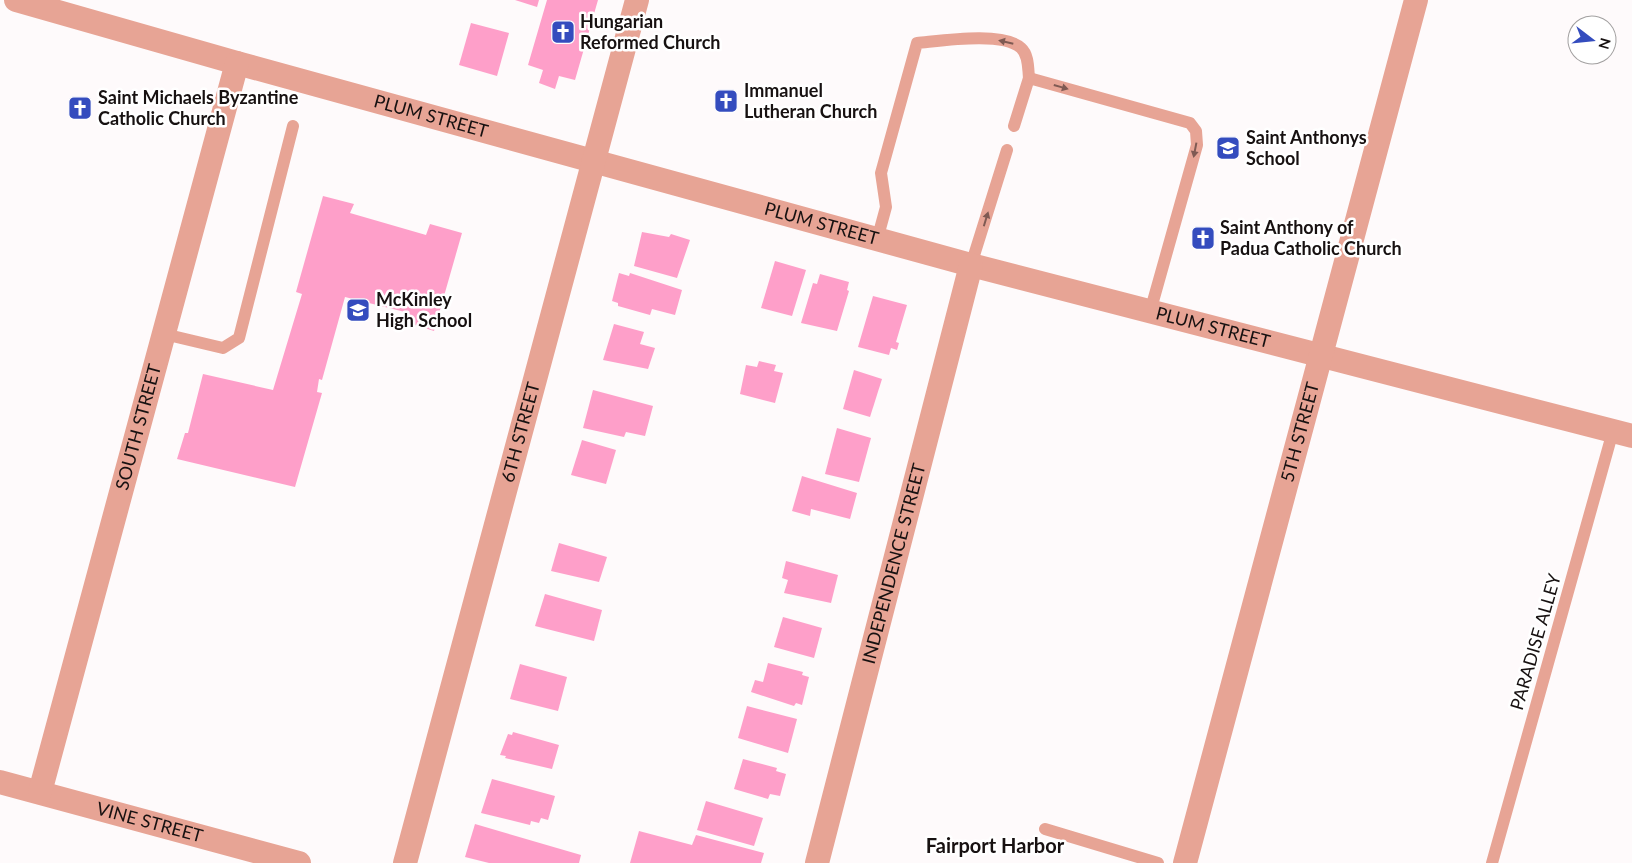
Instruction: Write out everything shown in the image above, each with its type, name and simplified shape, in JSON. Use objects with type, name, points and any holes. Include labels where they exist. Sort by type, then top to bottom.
[{"type":"street","name":"PLUM STREET","points":[[16,0],[878,240],[1320,357],[1622,433]]},
{"type":"street","name":"6TH STREET","points":[[405,863],[637,0]]},
{"type":"street","name":"5TH STREET","points":[[1185,863],[1416,0]]},
{"type":"street","name":"SOUTH STREET","points":[[40,792],[237,63]]},
{"type":"street","name":"INDEPENDENCE STREET","points":[[817,863],[971,265]]},
{"type":"street","name":"VINE STREET","points":[[0,782],[299,863]]},
{"type":"lane","points":[[878,240],[886,207],[880,173],[917,43],[965,38],[1009,41],[1022,48],[1027,60],[1029,78],[1014,126]]},
{"type":"lane","points":[[1029,78],[1190,123],[1196,131],[1197,145],[1150,312]]},
{"type":"lane","points":[[164,334],[223,348],[239,338],[293,126]]},
{"type":"lane","points":[[971,265],[1007,150]]},
{"type":"lane","name":"PARADISE ALLEY","points":[[1492,863],[1622,433]]},
{"type":"lane","points":[[1045,830],[1158,863]]},
{"type":"building","points":[[515,0],[539,0],[537,7]]},
{"type":"building","name":"Hungarian Reformed Church","points":[[547,0],[598,0],[575,80],[559,76],[555,89],[539,83],[543,70],[528,65]]},
{"type":"building","points":[[471,23],[509,33],[497,76],[459,65]]},
{"type":"building","name":"McKinley High School","points":[[323,196],[354,204],[350,213],[426,235],[430,224],[462,233],[434,331],[402,321],[405,312],[345,297],[322,380],[319,379],[317,392],[322,393],[295,487],[177,459],[185,433],[188,433],[203,374],[273,390],[302,294],[296,292]]},
{"type":"building","points":[[642,232],[669,237],[671,234],[690,240],[677,278],[634,266]]},
{"type":"building","points":[[775,261],[806,270],[792,316],[761,308]]},
{"type":"building","points":[[619,273],[629,276],[630,273],[682,290],[675,315],[652,309],[650,315],[618,306],[618,303],[612,301]]},
{"type":"building","points":[[820,274],[849,282],[847,290],[849,291],[837,331],[801,323],[813,283],[817,284]]},
{"type":"building","points":[[873,296],[907,305],[896,342],[899,343],[897,350],[891,348],[889,355],[858,347]]},
{"type":"building","points":[[614,324],[644,332],[640,344],[655,348],[648,369],[603,360]]},
{"type":"building","points":[[759,361],[776,365],[774,371],[783,373],[775,403],[740,394],[746,365],[757,367]]},
{"type":"building","points":[[854,370],[882,379],[870,417],[843,409]]},
{"type":"building","points":[[593,390],[653,406],[645,436],[626,432],[624,437],[583,428]]},
{"type":"building","points":[[837,428],[871,438],[859,482],[825,474]]},
{"type":"building","points":[[582,440],[616,450],[606,484],[571,475]]},
{"type":"building","points":[[802,476],[857,493],[850,519],[811,509],[810,516],[792,511]]},
{"type":"building","points":[[559,543],[607,557],[599,582],[551,571]]},
{"type":"building","points":[[786,561],[838,575],[831,603],[784,593],[788,580],[782,578]]},
{"type":"building","points":[[545,594],[602,610],[594,641],[535,626]]},
{"type":"building","points":[[783,617],[822,628],[814,658],[774,647]]},
{"type":"building","points":[[768,663],[803,672],[802,675],[809,677],[802,705],[796,703],[794,706],[751,692],[755,680],[763,682]]},
{"type":"building","points":[[520,664],[567,677],[558,711],[510,699]]},
{"type":"building","points":[[747,706],[797,719],[788,753],[738,738]]},
{"type":"building","points":[[513,732],[559,745],[552,769],[505,758],[506,756],[500,755],[508,734],[512,735]]},
{"type":"building","points":[[743,759],[777,768],[776,771],[786,774],[780,796],[770,794],[768,799],[734,789]]},
{"type":"building","points":[[492,779],[555,796],[548,820],[541,818],[539,823],[531,821],[530,825],[481,813]]},
{"type":"building","points":[[706,801],[763,818],[754,846],[697,830]]},
{"type":"building","points":[[475,824],[581,855],[579,863],[489,863],[465,857]]},
{"type":"building","points":[[639,831],[692,845],[696,835],[764,853],[761,863],[630,863]]},
{"type":"place","name":"Hungarian Reformed Church","points":[[563,32]]},
{"type":"place","name":"Immanuel Lutheran Church","points":[[726,101]]},
{"type":"place","name":"Saint Michaels Byzantine Catholic Church","points":[[80,108]]},
{"type":"place","name":"Saint Anthonys School","points":[[1228,148]]},
{"type":"place","name":"Saint Anthony of Padua Catholic Church","points":[[1203,238]]},
{"type":"place","name":"McKinley High School","points":[[358,310]]},
{"type":"district","name":"Fairport Harbor","points":[[995,846]]}]
